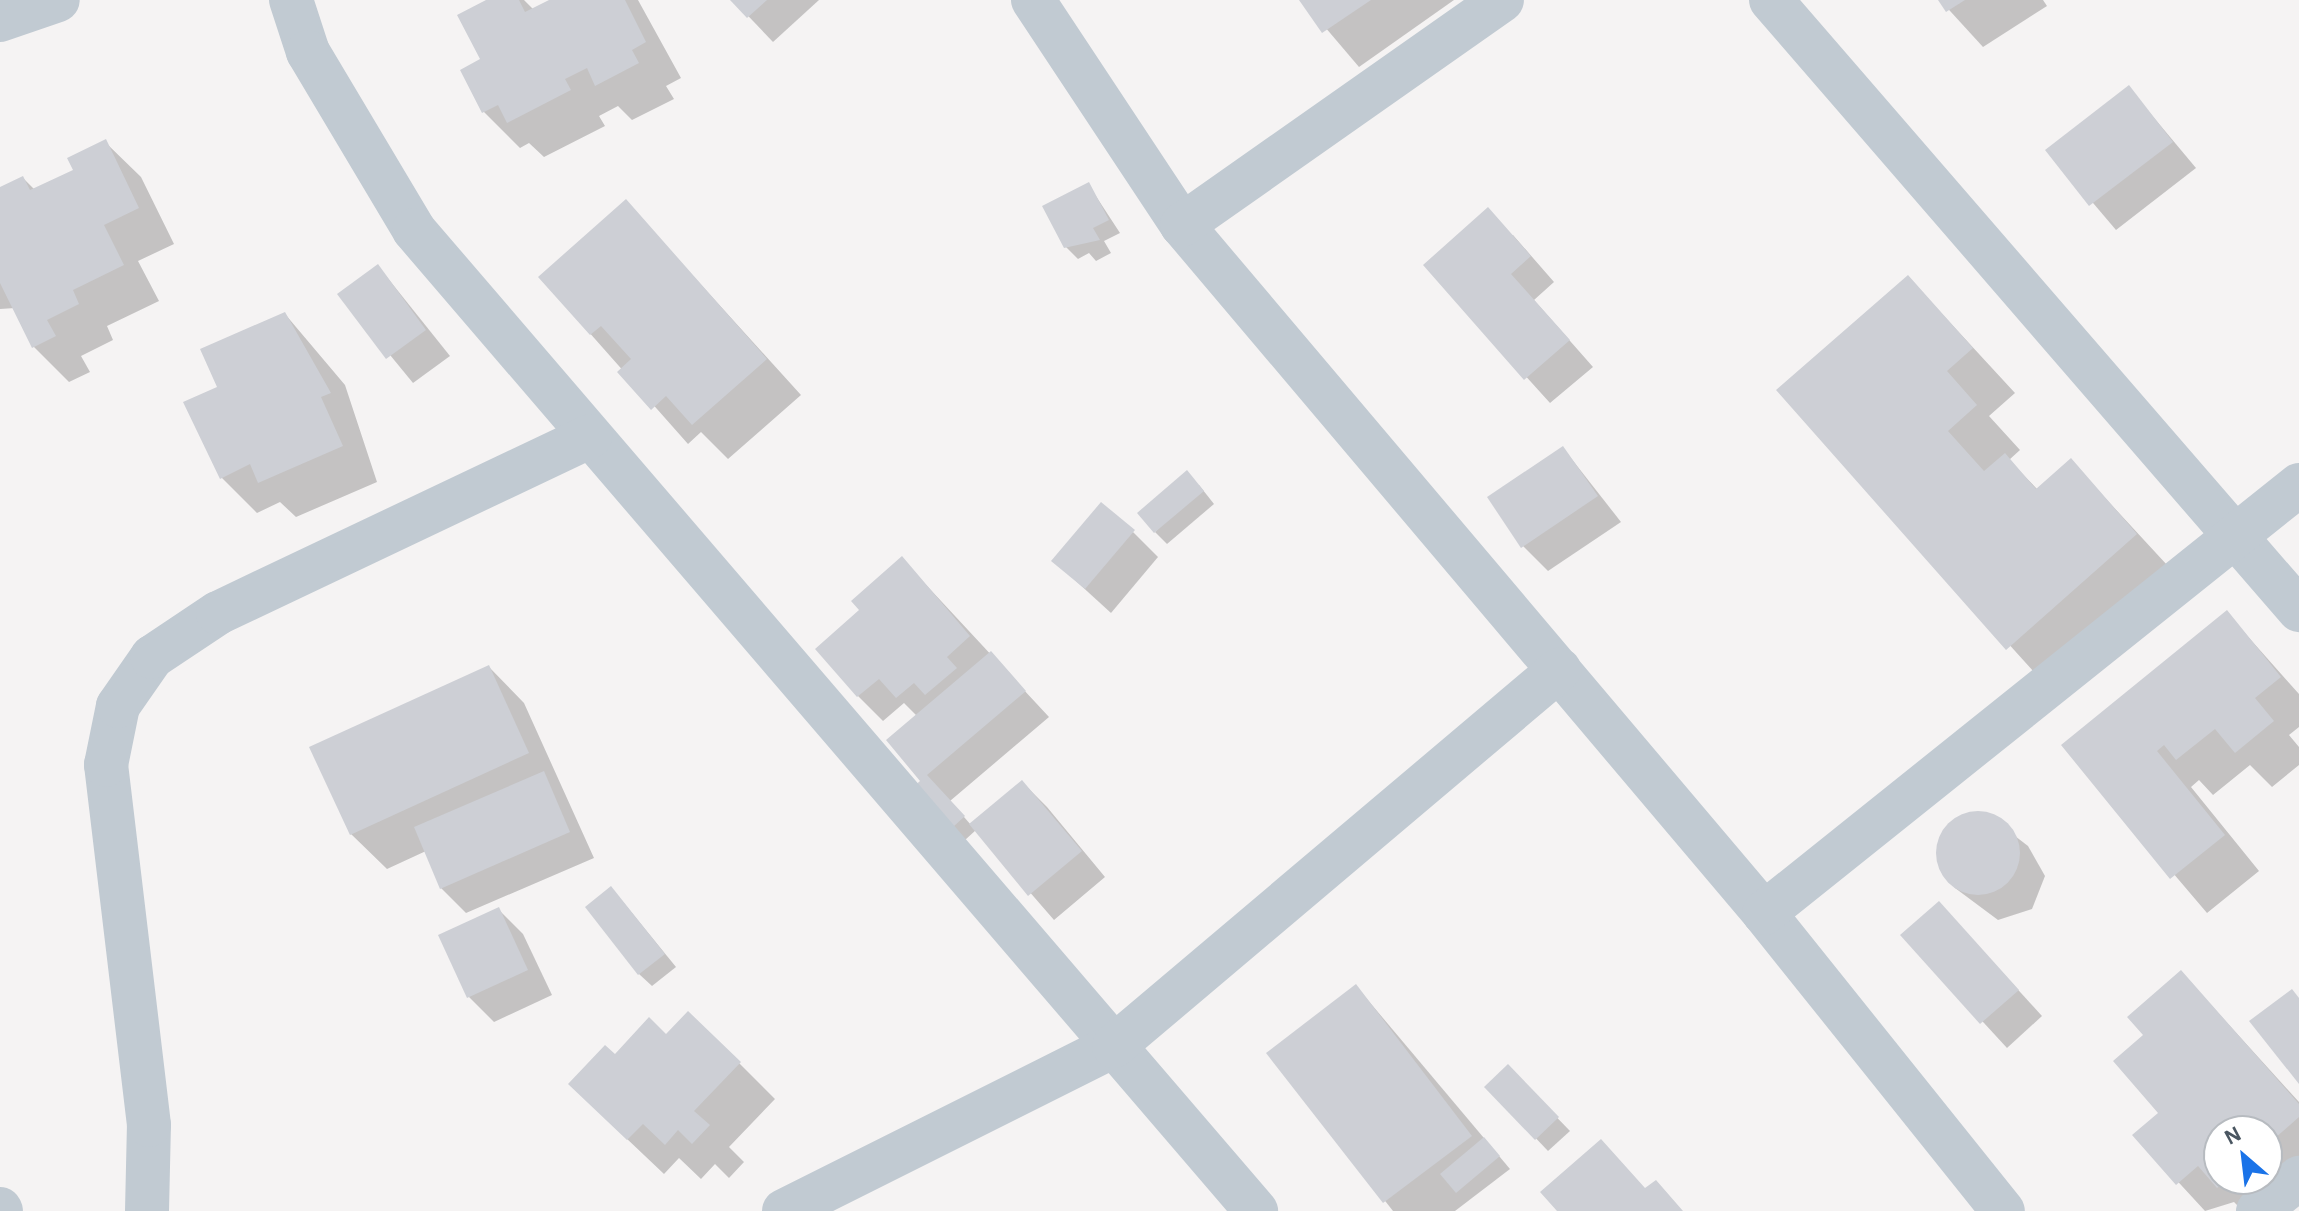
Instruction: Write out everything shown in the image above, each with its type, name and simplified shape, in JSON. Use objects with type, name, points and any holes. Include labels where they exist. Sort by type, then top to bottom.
[{"type":"street","points":[[0,20],[58,0]]},
{"type":"street","points":[[291,0],[308,52],[414,230],[1256,1211]]},
{"type":"street","points":[[1033,0],[1182,225],[1764,913],[2003,1211]]},
{"type":"street","points":[[1182,225],[1502,0]]},
{"type":"street","points":[[1771,0],[2299,610]]},
{"type":"street","points":[[147,1211],[149,1125],[106,765],[118,706],[152,657],[218,613],[590,436]]},
{"type":"street","points":[[1764,913],[2299,485]]},
{"type":"street","points":[[784,1211],[1114,1046],[1559,670]]},
{"type":"street","points":[[2258,1211],[2299,1178]]},
{"type":"building","points":[[486,0],[519,0],[525,12],[549,0],[625,0],[646,42],[632,50],[639,63],[595,86],[587,68],[565,79],[571,90],[507,123],[498,105],[482,113],[460,70],[480,59],[457,15]]},
{"type":"building","points":[[730,0],[767,0],[747,18]]},
{"type":"building","points":[[1299,0],[1371,0],[1322,33]]},
{"type":"building","points":[[1938,0],[1965,0],[1946,12]]},
{"type":"building","points":[[2129,85],[2173,142],[2089,206],[2045,150]]},
{"type":"building","points":[[106,139],[139,208],[104,225],[124,265],[73,290],[79,304],[47,320],[56,336],[32,348],[0,283],[0,187],[23,176],[30,190],[73,170],[67,158]]},
{"type":"building","points":[[1089,182],[1109,220],[1093,228],[1100,240],[1064,248],[1042,206]]},
{"type":"building","points":[[626,199],[767,359],[692,425],[666,396],[651,410],[617,372],[631,359],[601,326],[590,335],[538,277]]},
{"type":"building","points":[[1488,207],[1531,256],[1511,274],[1570,340],[1524,380],[1423,265]]},
{"type":"building","points":[[378,264],[426,330],[386,359],[337,294]]},
{"type":"building","points":[[1908,275],[1973,348],[1947,371],[1977,405],[1948,431],[1984,471],[2005,453],[2036,489],[2071,458],[2137,534],[2006,650],[1776,390]]},
{"type":"building","points":[[285,312],[331,393],[321,397],[343,446],[258,483],[250,464],[220,479],[183,402],[217,387],[200,349]]},
{"type":"building","points":[[1563,446],[1598,496],[1521,548],[1487,497]]},
{"type":"building","points":[[1187,470],[1204,491],[1154,533],[1137,513]]},
{"type":"building","points":[[1101,502],[1135,530],[1085,589],[1051,561]]},
{"type":"building","points":[[902,556],[970,636],[947,657],[957,668],[925,695],[914,683],[896,698],[879,679],[857,697],[815,649],[859,610],[851,601]]},
{"type":"building","points":[[2227,610],[2281,677],[2255,698],[2274,721],[2235,753],[2215,729],[2176,760],[2164,745],[2157,751],[2225,835],[2170,879],[2061,745]]},
{"type":"building","points":[[991,651],[1026,691],[927,775],[965,816],[940,839],[902,797],[920,781],[886,740]]},
{"type":"building","points":[[489,665],[529,753],[350,835],[309,747]]},
{"type":"building","points":[[544,771],[570,832],[440,889],[414,827]]},
{"type":"building","points":[[1022,780],[1082,851],[1028,896],[969,824]]},
{"type":"building","points":[[1978,811],[1994,814],[2008,823],[2017,837],[2020,853],[2017,869],[2008,883],[1994,892],[1978,895],[1962,892],[1948,883],[1939,869],[1936,853],[1939,837],[1948,823],[1962,814]]},
{"type":"building","points":[[611,886],[665,954],[638,975],[585,907]]},
{"type":"building","points":[[1939,901],[2019,990],[1980,1024],[1900,935]]},
{"type":"building","points":[[499,907],[528,970],[467,998],[438,935]]},
{"type":"building","points":[[2181,970],[2299,1104],[2299,1117],[2283,1131],[2283,1115],[2203,1115],[2203,1172],[2198,1166],[2176,1185],[2132,1135],[2158,1113],[2113,1061],[2143,1035],[2127,1017]]},
{"type":"building","points":[[1356,984],[1472,1136],[1383,1203],[1266,1053]]},
{"type":"building","points":[[2292,989],[2299,998],[2299,1084],[2249,1021]]},
{"type":"building","points":[[688,1011],[741,1062],[694,1111],[710,1125],[692,1144],[678,1130],[665,1145],[643,1124],[627,1140],[568,1084],[605,1045],[615,1054],[649,1017],[666,1034]]},
{"type":"building","points":[[1508,1064],[1559,1117],[1535,1140],[1484,1087]]},
{"type":"building","points":[[1484,1137],[1500,1156],[1456,1193],[1440,1174]]},
{"type":"building","points":[[1601,1139],[1645,1188],[1656,1180],[1683,1211],[1557,1211],[1540,1192]]}]
